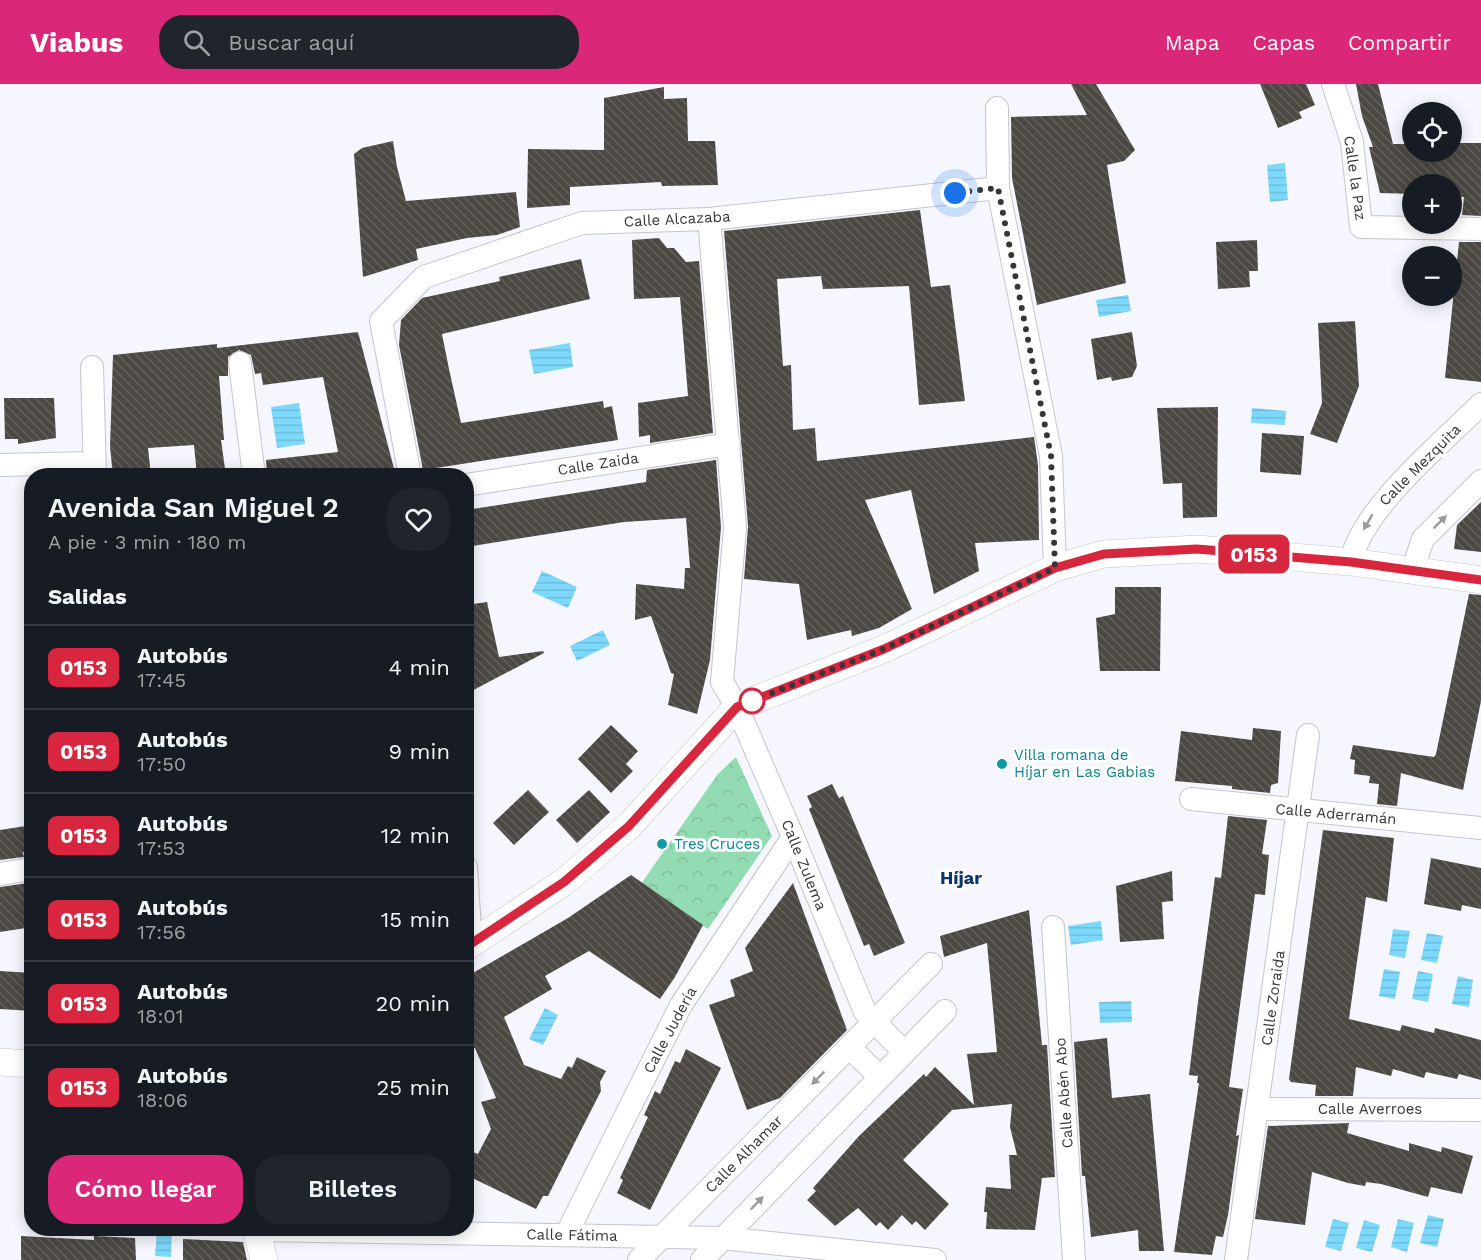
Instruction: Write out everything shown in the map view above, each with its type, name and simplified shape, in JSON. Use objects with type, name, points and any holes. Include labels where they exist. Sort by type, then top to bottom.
[{"type":"street","name":"Calle la Paz","points":[[1333,84],[1352,142],[1361,227],[1481,230]]},
{"type":"street","points":[[997,108],[998,188],[1051,456],[1055,568]]},
{"type":"street","name":"Calle Alcazaba","points":[[409,468],[381,321],[424,277],[582,224],[709,219],[998,188]]},
{"type":"street","name":"Calle Zulema","points":[[709,219],[735,527],[722,682],[737,707],[865,1012],[874,1022]]},
{"type":"street","points":[[240,363],[253,468]]},
{"type":"street","points":[[92,367],[94,468]]},
{"type":"street","name":"Calle Mezquita","points":[[1351,562],[1354,546],[1375,511],[1481,404]]},
{"type":"street","name":"Calle Zaida","points":[[474,484],[729,444]]},
{"type":"street","points":[[0,465],[70,468]]},
{"type":"street","points":[[1412,571],[1423,539],[1481,481]]},
{"type":"street","points":[[474,943],[564,882],[629,826],[737,707],[884,649],[1055,568],[1104,554],[1197,549],[1351,562],[1481,580]]},
{"type":"street","name":"Calle Zoraida","points":[[1236,1260],[1308,735]]},
{"type":"street","name":"Calle Aderramán","points":[[1191,799],[1299,812],[1481,828]]},
{"type":"street","name":"Calle Judería","points":[[566,1235],[681,1005],[793,837]]},
{"type":"street","points":[[0,874],[24,870]]},
{"type":"street","name":"Calle Abén Abo","points":[[1053,927],[1074,1260]]},
{"type":"street","name":"Calle Alhamar","points":[[639,1260],[931,964]]},
{"type":"street","points":[[702,1260],[903,1051],[945,1011]]},
{"type":"street","points":[[874,1022],[903,1051]]},
{"type":"street","points":[[849,1047],[879,1077]]},
{"type":"street","points":[[0,1062],[24,1064]]},
{"type":"street","name":"Calle Averroes","points":[[1258,1109],[1481,1110]]},
{"type":"street","name":"Calle Fátima","points":[[474,1233],[722,1239],[887,1258],[934,1260]]},
{"type":"street","points":[[259,1236],[264,1260]]},
{"type":"green space","points":[[736,757],[772,836],[708,929],[641,884],[717,775]]},
{"type":"water","points":[[1285,163],[1288,200],[1270,202],[1267,165]]},
{"type":"water","points":[[1128,295],[1131,311],[1099,317],[1096,300]]},
{"type":"water","points":[[570,343],[573,367],[534,374],[529,350]]},
{"type":"water","points":[[299,403],[305,444],[277,448],[271,407]]},
{"type":"water","points":[[1252,408],[1286,411],[1285,425],[1251,423]]},
{"type":"water","points":[[542,571],[577,587],[568,608],[532,592]]},
{"type":"water","points":[[603,630],[610,645],[577,661],[570,646]]},
{"type":"water","points":[[1101,921],[1103,940],[1071,945],[1068,926]]},
{"type":"water","points":[[1393,929],[1410,931],[1405,958],[1389,955]]},
{"type":"water","points":[[1427,933],[1443,936],[1437,963],[1421,960]]},
{"type":"water","points":[[1384,969],[1400,972],[1395,999],[1379,996]]},
{"type":"water","points":[[1418,971],[1433,974],[1428,1002],[1412,999]]},
{"type":"water","points":[[1458,976],[1473,980],[1469,1007],[1452,1004]]},
{"type":"water","points":[[1131,1001],[1132,1022],[1100,1023],[1099,1002]]},
{"type":"water","points":[[545,1008],[558,1015],[543,1045],[529,1039]]},
{"type":"water","points":[[1428,1215],[1444,1219],[1437,1247],[1420,1243]]},
{"type":"water","points":[[1333,1219],[1349,1223],[1341,1251],[1325,1247]]},
{"type":"water","points":[[1398,1219],[1414,1223],[1407,1252],[1391,1247]]},
{"type":"water","points":[[1364,1220],[1380,1225],[1372,1252],[1356,1248]]},
{"type":"water","points":[[156,1236],[172,1236],[171,1257],[155,1256]]},
{"type":"building","points":[[1071,84],[1096,84],[1135,150],[1124,161],[1107,165],[1126,283],[1037,305],[1012,178],[1011,117],[1087,115]]},
{"type":"building","points":[[1260,84],[1306,84],[1315,105],[1299,112],[1302,118],[1278,128]]},
{"type":"building","points":[[1356,84],[1378,84],[1393,144],[1402,144],[1402,162],[1462,162],[1462,143],[1481,143],[1481,216],[1462,215],[1464,197],[1462,197],[1462,174],[1402,174],[1402,194],[1380,193],[1369,147],[1373,147],[1362,116]]},
{"type":"building","points":[[664,87],[664,99],[687,98],[688,141],[715,141],[718,185],[662,186],[661,182],[570,187],[570,205],[527,208],[528,149],[604,150],[604,98]]},
{"type":"building","points":[[393,141],[406,201],[516,192],[520,227],[497,235],[467,238],[416,249],[418,260],[363,277],[354,154],[362,148]]},
{"type":"building","points":[[920,210],[931,287],[950,285],[965,401],[919,405],[909,286],[823,289],[821,276],[777,279],[783,366],[791,365],[793,430],[815,428],[817,461],[1034,437],[1038,465],[1039,540],[975,543],[979,571],[934,594],[911,490],[865,500],[912,609],[879,628],[852,636],[851,630],[807,640],[799,584],[744,579],[748,526],[724,231]]},
{"type":"building","points":[[659,238],[667,248],[674,248],[686,262],[699,261],[713,433],[650,443],[650,435],[639,437],[638,403],[688,396],[680,297],[634,299],[632,240]]},
{"type":"building","points":[[1257,240],[1258,271],[1249,271],[1250,287],[1218,289],[1216,242]]},
{"type":"building","points":[[1459,242],[1481,242],[1481,382],[1445,378],[1452,306],[1462,306],[1462,246],[1459,246]]},
{"type":"building","points":[[581,259],[590,299],[442,334],[461,423],[603,401],[604,408],[612,406],[618,440],[436,468],[423,468],[399,345],[401,320],[422,298],[500,281],[499,277]]},
{"type":"building","points":[[1355,321],[1359,386],[1337,443],[1310,434],[1322,403],[1318,323]]},
{"type":"building","points":[[358,332],[394,468],[266,468],[266,460],[338,452],[323,377],[263,385],[261,373],[255,374],[251,355],[239,350],[228,357],[228,376],[219,376],[224,440],[221,440],[225,468],[196,468],[194,445],[148,448],[150,468],[112,468],[110,447],[113,355],[217,344],[217,348]]},
{"type":"building","points":[[1132,332],[1137,366],[1132,377],[1112,381],[1111,377],[1097,380],[1091,339]]},
{"type":"building","points":[[4,398],[54,398],[56,438],[18,444],[18,439],[5,439]]},
{"type":"building","points":[[1218,407],[1217,517],[1183,518],[1182,483],[1163,484],[1157,408]]},
{"type":"building","points":[[1262,433],[1304,436],[1301,475],[1260,472]]},
{"type":"building","points":[[716,460],[721,527],[710,660],[697,714],[668,705],[674,674],[671,673],[651,616],[635,620],[636,584],[684,589],[685,568],[690,568],[686,518],[624,522],[474,546],[474,509],[646,482],[647,470]]},
{"type":"building","points":[[1481,502],[1481,552],[1454,549],[1457,525]]},
{"type":"building","points":[[1115,587],[1161,587],[1160,671],[1100,671],[1096,618],[1115,614]]},
{"type":"building","points":[[1469,594],[1481,595],[1481,701],[1463,790],[1401,773],[1397,806],[1377,804],[1379,784],[1369,783],[1370,776],[1354,774],[1355,760],[1350,759],[1353,745],[1434,757]]},
{"type":"building","points":[[487,602],[499,657],[543,651],[544,653],[474,690],[474,604]]},
{"type":"building","points":[[611,725],[638,751],[626,764],[633,771],[611,793],[578,759]]},
{"type":"building","points":[[1253,728],[1281,731],[1278,783],[1271,785],[1270,793],[1232,789],[1232,786],[1175,781],[1181,731],[1252,740]]},
{"type":"building","points":[[832,784],[839,798],[843,796],[905,943],[874,956],[869,944],[864,946],[809,809],[812,807],[807,796]]},
{"type":"building","points":[[528,790],[549,812],[514,845],[493,823]]},
{"type":"building","points":[[589,790],[610,812],[577,843],[556,820]]},
{"type":"building","points":[[1228,816],[1267,820],[1262,854],[1269,855],[1265,895],[1255,894],[1229,1087],[1243,1089],[1236,1136],[1239,1135],[1223,1237],[1216,1236],[1212,1255],[1174,1252],[1199,1083],[1197,1083],[1198,1076],[1189,1075],[1198,1002],[1215,877],[1221,878]]},
{"type":"building","points":[[24,826],[24,857],[0,860],[0,830]]},
{"type":"building","points":[[1323,830],[1394,838],[1387,902],[1366,897],[1349,1019],[1400,1031],[1402,1025],[1434,1033],[1435,1028],[1481,1040],[1481,1080],[1459,1074],[1457,1079],[1426,1072],[1424,1078],[1393,1069],[1391,1076],[1356,1067],[1353,1096],[1315,1096],[1316,1085],[1291,1082],[1289,1079]]},
{"type":"building","points":[[1431,858],[1481,868],[1481,909],[1462,905],[1461,911],[1424,904]]},
{"type":"building","points":[[1172,871],[1173,901],[1162,902],[1164,939],[1120,942],[1116,886]]},
{"type":"building","points":[[631,875],[703,925],[675,977],[660,999],[589,951],[545,976],[552,989],[504,1017],[524,1065],[561,1079],[568,1066],[572,1068],[577,1057],[606,1071],[600,1082],[601,1091],[548,1196],[543,1196],[536,1209],[474,1179],[474,1152],[478,1154],[491,1129],[481,1102],[496,1098],[474,1048],[474,972],[568,918]]},
{"type":"building","points":[[793,883],[847,1030],[780,1098],[747,1110],[709,1005],[735,996],[730,980],[753,971],[745,948]]},
{"type":"building","points":[[24,884],[24,928],[0,932],[0,887]]},
{"type":"building","points":[[1029,910],[1042,1045],[1047,1045],[1055,1177],[1042,1178],[1035,1230],[986,1229],[987,1212],[984,1212],[986,1187],[1011,1189],[1009,1155],[1017,1155],[1010,1127],[1012,1104],[952,1110],[903,1160],[949,1204],[925,1230],[916,1221],[912,1225],[902,1215],[888,1230],[880,1222],[876,1226],[858,1208],[835,1226],[807,1200],[816,1191],[813,1188],[859,1136],[924,1074],[926,1077],[935,1067],[974,1105],[967,1054],[997,1052],[987,943],[944,957],[940,936]]},
{"type":"building","points":[[0,971],[24,972],[24,1010],[0,1009]]},
{"type":"building","points":[[1107,1038],[1112,1098],[1150,1094],[1164,1251],[1139,1251],[1138,1230],[1091,1237],[1085,1176],[1082,1176],[1074,1042]]},
{"type":"building","points":[[686,1049],[721,1068],[650,1210],[617,1193],[623,1180],[620,1178],[648,1117],[644,1115],[655,1091],[660,1094],[675,1061],[680,1063]]},
{"type":"building","points":[[1349,1123],[1347,1133],[1409,1151],[1409,1143],[1441,1152],[1442,1147],[1473,1156],[1462,1194],[1431,1187],[1428,1197],[1381,1184],[1366,1182],[1365,1186],[1348,1183],[1312,1172],[1305,1225],[1255,1219],[1268,1126]]},
{"type":"building","points":[[21,1236],[94,1240],[94,1236],[135,1238],[136,1260],[21,1260]]},
{"type":"building","points":[[183,1239],[243,1242],[247,1260],[183,1260]]},
{"type":"bus line","name":"0153","points":[[474,942],[564,882],[629,826],[737,707],[884,649],[1055,568],[1104,554],[1197,549],[1351,562],[1481,580]]},
{"type":"place","name":"Villa romana de Híjar en Las Gabias","points":[[1002,764]]},
{"type":"place","name":"Tres Cruces","points":[[662,844]]},
{"type":"district","name":"Híjar","points":[[961,877]]},
{"type":"route","points":[[752,701],[884,649],[1055,568],[1051,456],[998,188],[955,193]]}]
